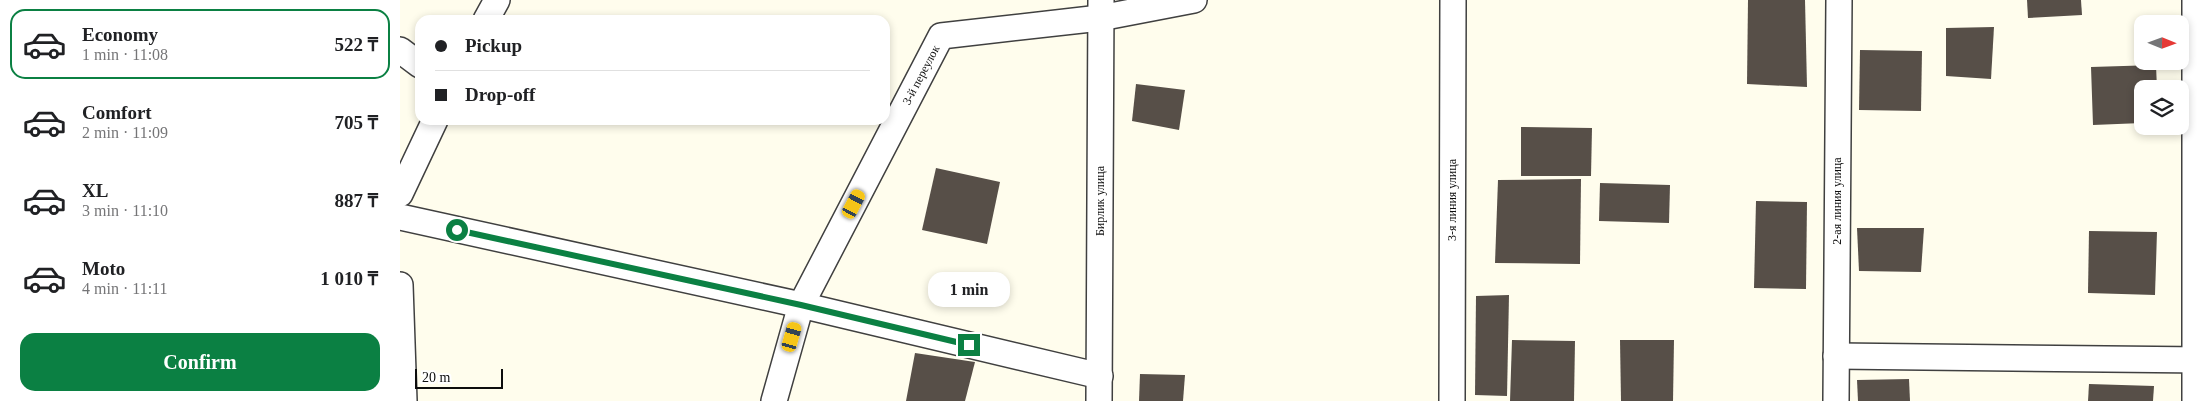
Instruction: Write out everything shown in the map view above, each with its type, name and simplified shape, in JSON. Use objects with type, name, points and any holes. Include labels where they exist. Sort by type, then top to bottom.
[{"type":"street","points":[[489,15],[497,0]]},
{"type":"street","name":"3-й переулок","points":[[774,401],[801,305],[941,36],[1100,9],[1194,0]]},
{"type":"street","name":"3-я линия улица","points":[[1452,401],[1453,0]]},
{"type":"street","name":"2-ая линия улица","points":[[1836,401],[1839,0]]},
{"type":"street","points":[[2195,0],[2200,360],[2196,401]]},
{"type":"street","name":"Бирлик улица","points":[[1099,401],[1100,9]]},
{"type":"street","points":[[400,50],[415,61]]},
{"type":"street","points":[[400,194],[432,125]]},
{"type":"street","points":[[400,217],[801,305],[1100,376]]},
{"type":"street","points":[[400,285],[404,401]]},
{"type":"street","points":[[1836,356],[2200,360]]},
{"type":"building","points":[[1748,0],[1805,0],[1807,87],[1747,84]]},
{"type":"building","points":[[2027,0],[2081,0],[2082,15],[2028,18]]},
{"type":"building","points":[[1994,27],[1991,79],[1946,76],[1946,28]]},
{"type":"building","points":[[1860,50],[1922,51],[1921,111],[1859,110]]},
{"type":"building","points":[[2134,66],[2134,70],[2156,70],[2157,80],[2134,80],[2134,123],[2093,125],[2091,67]]},
{"type":"building","points":[[1136,84],[1185,90],[1179,130],[1132,121]]},
{"type":"building","points":[[1521,127],[1592,128],[1591,176],[1521,176]]},
{"type":"building","points":[[936,168],[1000,182],[987,244],[922,230]]},
{"type":"building","points":[[1581,179],[1580,264],[1495,263],[1498,180]]},
{"type":"building","points":[[1600,183],[1670,185],[1669,223],[1599,221]]},
{"type":"building","points":[[1756,201],[1807,202],[1806,289],[1754,288]]},
{"type":"building","points":[[1857,228],[1924,228],[1921,272],[1859,271]]},
{"type":"building","points":[[2089,231],[2157,232],[2155,295],[2088,293]]},
{"type":"building","points":[[1509,295],[1507,396],[1475,395],[1476,296]]},
{"type":"building","points":[[1512,340],[1575,341],[1574,401],[1510,401]]},
{"type":"building","points":[[1620,340],[1674,340],[1673,401],[1621,401]]},
{"type":"building","points":[[915,353],[975,362],[965,401],[906,401]]},
{"type":"building","points":[[1140,374],[1185,375],[1183,401],[1139,401]]},
{"type":"building","points":[[1909,379],[1910,401],[1858,401],[1857,380]]},
{"type":"building","points":[[2089,384],[2154,386],[2153,401],[2088,401]]},
{"type":"route","points":[[457,230],[801,305],[969,345]]}]
